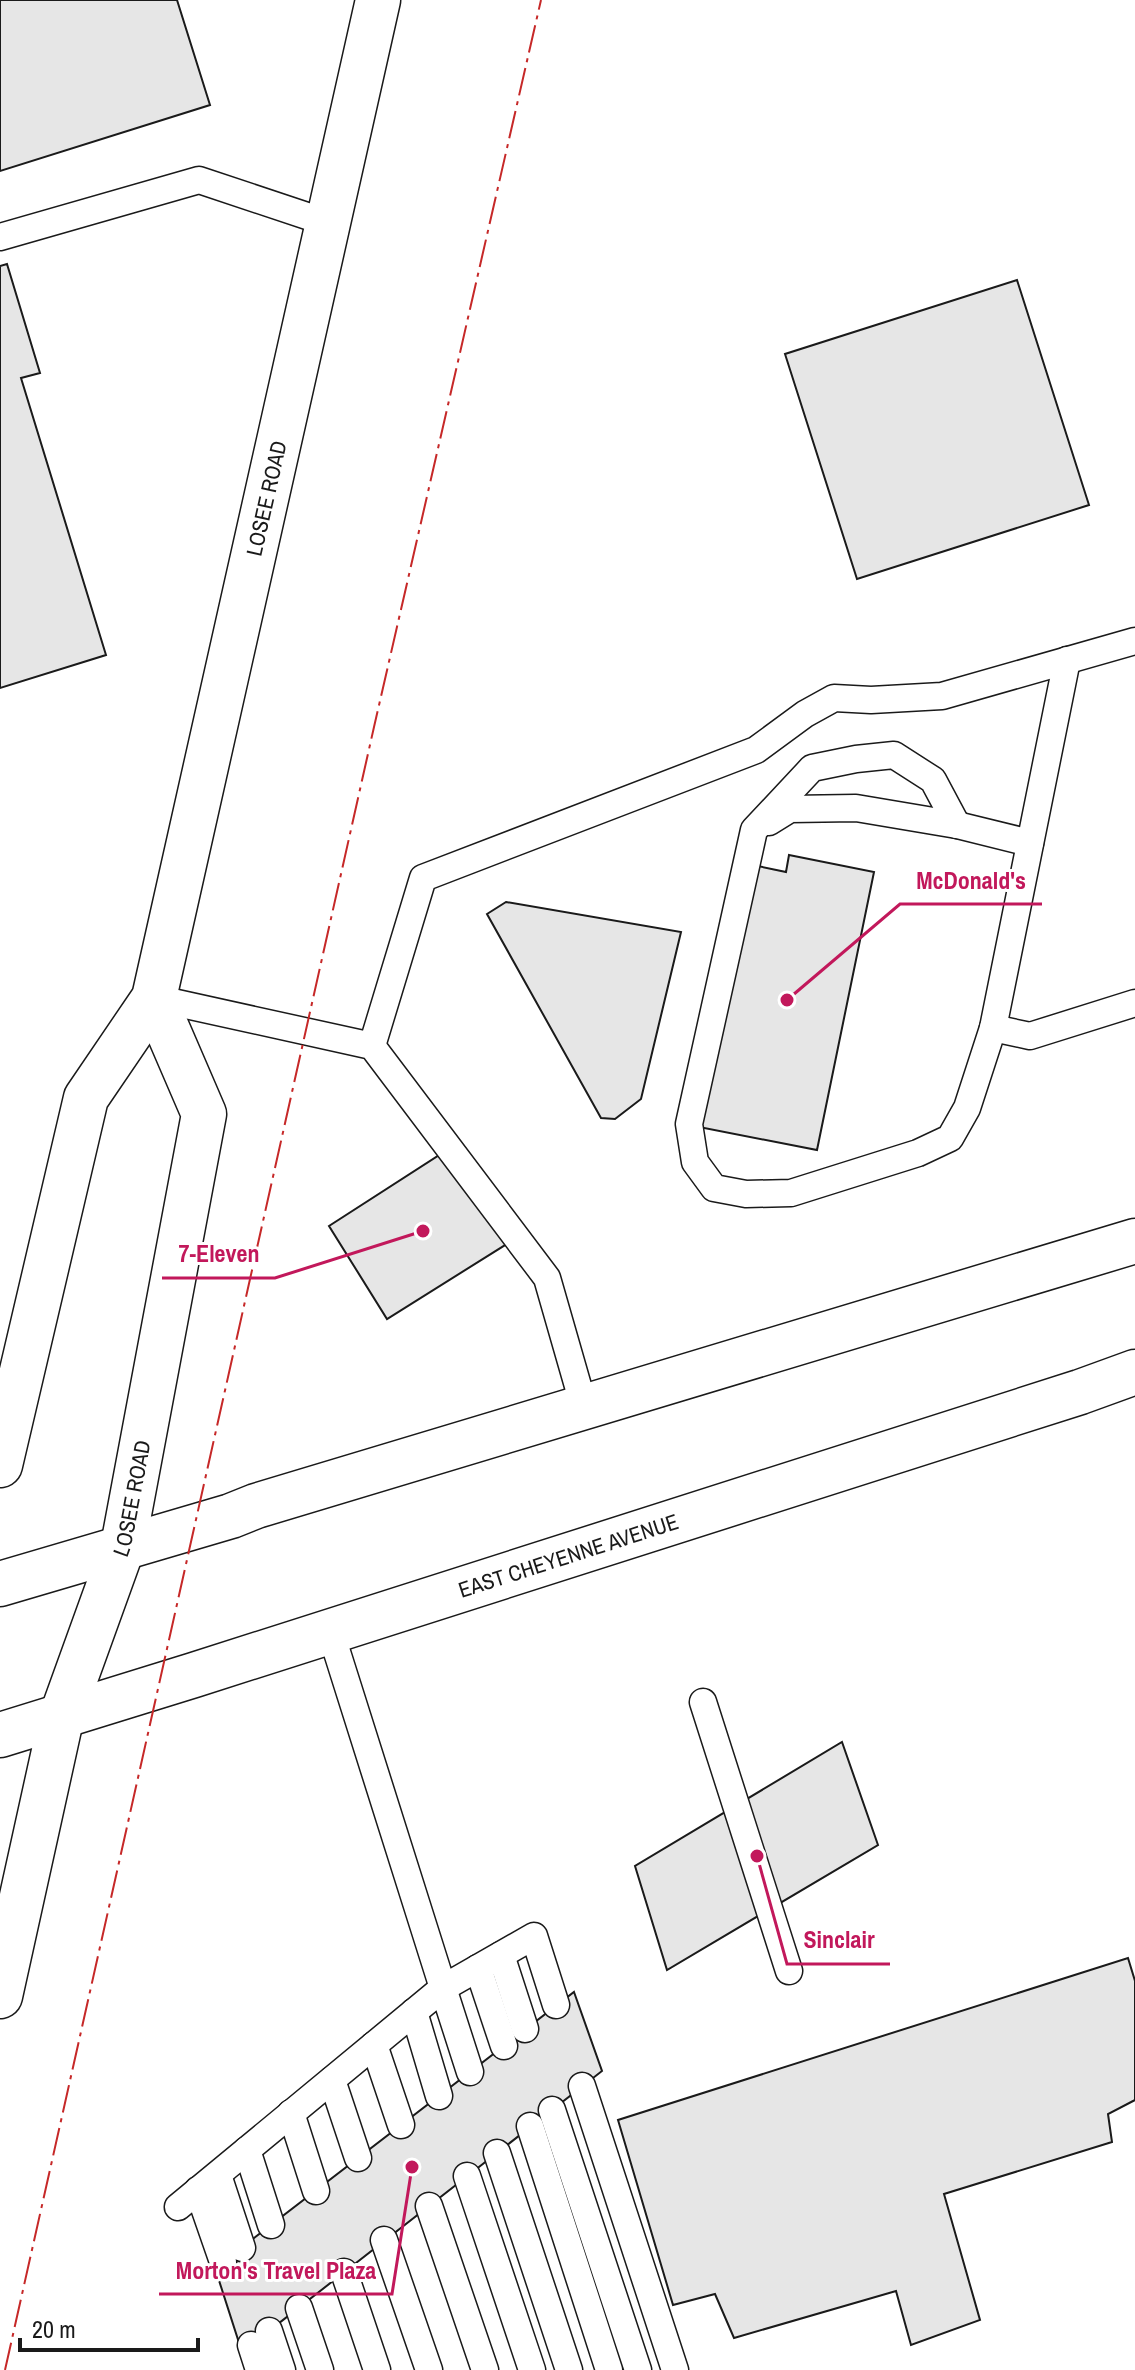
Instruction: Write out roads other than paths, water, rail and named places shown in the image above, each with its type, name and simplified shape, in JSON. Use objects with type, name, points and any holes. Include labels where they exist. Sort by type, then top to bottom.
[{"type":"main road","name":"LOSEE ROAD","points":[[0,1465],[86,1098],[154,998],[378,0]]},
{"type":"main road","name":"LOSEE ROAD","points":[[0,1996],[62,1715],[123,1546],[204,1114],[154,998]]},
{"type":"main road","points":[[0,1584],[1135,1241]]},
{"type":"main road","name":"EAST CHEYENNE AVENUE","points":[[0,1735],[1135,1372]]},
{"type":"lane","points":[[0,237],[199,180],[328,223]]},
{"type":"lane","points":[[372,1046],[423,878],[756,750],[805,714],[834,698],[871,700],[942,696],[1135,641]]},
{"type":"lane","points":[[957,825],[933,780],[894,755],[812,768],[754,830],[689,1124],[695,1162],[714,1188],[746,1194],[791,1193],[918,1153],[950,1138],[967,1108],[993,1028],[1067,660]]},
{"type":"lane","points":[[754,830],[790,809],[856,808],[957,825],[1030,843]]},
{"type":"lane","points":[[154,998],[372,1046],[547,1278],[584,1407]]},
{"type":"lane","points":[[993,1028],[1030,1036],[1135,1003]]},
{"type":"lane","points":[[330,1630],[470,2072]]},
{"type":"lane","points":[[703,1702],[789,1971]]},
{"type":"lane","points":[[232,2255],[198,2191],[443,1988],[534,1936],[556,2005]]},
{"type":"lane","points":[[490,1962],[525,2029]]},
{"type":"lane","points":[[490,1962],[504,2046]]},
{"type":"lane","points":[[414,2012],[439,2096]]},
{"type":"lane","points":[[374,2045],[401,2125]]},
{"type":"lane","points":[[332,2080],[358,2158]]},
{"type":"lane","points":[[582,2086],[675,2370]]},
{"type":"lane","points":[[552,2110],[638,2370]]},
{"type":"lane","points":[[291,2113],[316,2191]]},
{"type":"lane","points":[[530,2126],[609,2370]]},
{"type":"lane","points":[[247,2150],[271,2225]]},
{"type":"lane","points":[[497,2153],[569,2370]]},
{"type":"lane","points":[[467,2176],[532,2370]]},
{"type":"lane","points":[[429,2206],[485,2370]]},
{"type":"lane","points":[[384,2240],[429,2370]]},
{"type":"lane","points":[[344,2272],[377,2370]]},
{"type":"lane","points":[[299,2308],[320,2370]]},
{"type":"lane","points":[[260,2349],[282,2370]]},
{"type":"place","name":"McDonald's","points":[[787,1000]]},
{"type":"place","name":"7-Eleven","points":[[423,1231]]},
{"type":"place","name":"Sinclair","points":[[757,1856]]},
{"type":"place","name":"Morton's Travel Plaza","points":[[412,2167]]}]
